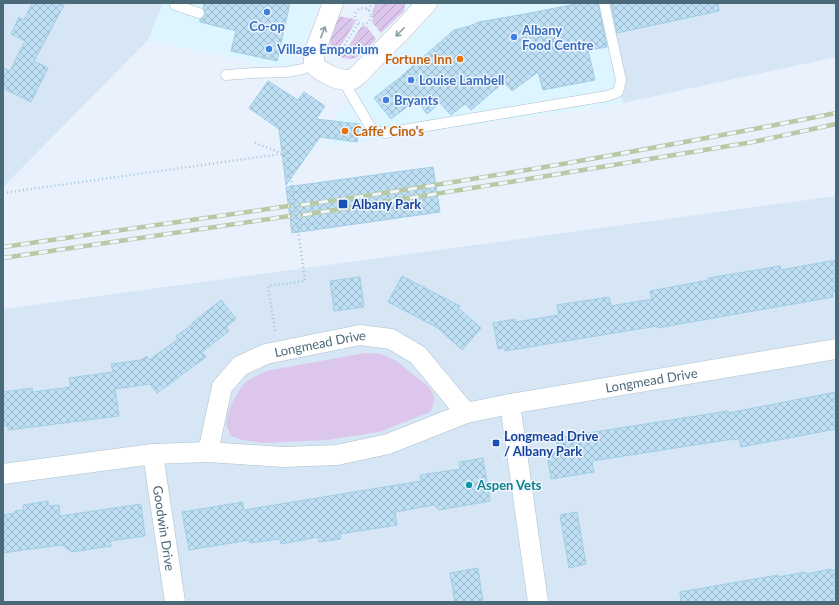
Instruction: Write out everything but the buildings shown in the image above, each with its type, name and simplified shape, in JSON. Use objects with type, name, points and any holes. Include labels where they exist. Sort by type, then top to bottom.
[{"type":"street","points":[[333,3],[314,54],[328,72],[352,79],[358,75],[427,3]]},
{"type":"street","name":"Longmead Drive","points":[[208,452],[222,387],[240,366],[266,354],[360,335],[391,340],[418,355],[466,413]]},
{"type":"street","name":"Longmead Drive","points":[[3,474],[153,454],[208,452],[284,456],[337,455],[388,444],[466,413],[510,404],[836,349]]},
{"type":"street","points":[[510,404],[538,602]]},
{"type":"street","name":"Goodwin Drive","points":[[153,454],[175,602]]},
{"type":"lane","points":[[176,3],[175,4],[199,13]]},
{"type":"lane","points":[[226,75],[287,72],[303,69],[328,72],[371,128],[385,133],[607,96],[618,92],[621,80],[604,3]]},
{"type":"path","points":[[368,10],[372,3]]},
{"type":"path","points":[[363,8],[368,10],[371,15],[370,20],[364,25],[358,24],[355,20],[356,12],[363,8]]},
{"type":"path","points":[[328,72],[358,24]]},
{"type":"path","points":[[255,143],[282,154]]},
{"type":"path","points":[[3,193],[288,153],[305,281],[268,286],[278,351]]},
{"type":"path","points":[[293,193],[329,188]]},
{"type":"path","points":[[298,226],[333,221]]},
{"type":"shaded area","points":[[3,3],[163,3],[148,40],[3,187]]},
{"type":"shaded area","points":[[163,3],[318,3],[304,48],[288,70],[148,40]]},
{"type":"shaded area","points":[[376,3],[405,3],[404,11],[381,33],[372,22],[372,11]]},
{"type":"shaded area","points":[[445,3],[596,3],[623,103],[327,147],[331,122]]},
{"type":"shaded area","points":[[596,3],[836,3],[836,57],[623,103]]},
{"type":"shaded area","points":[[338,16],[354,19],[355,23],[336,53],[332,50],[330,41],[332,30]]},
{"type":"shaded area","points":[[366,26],[376,39],[361,55],[352,59],[341,57],[361,27]]},
{"type":"shaded area","points":[[836,196],[836,602],[3,602],[3,309]]},
{"type":"shaded area","points":[[365,353],[381,354],[396,361],[429,387],[434,396],[433,406],[430,412],[379,432],[327,440],[263,443],[242,440],[231,436],[227,427],[227,417],[238,393],[244,384],[249,380],[266,371]]},
{"type":"railway","points":[[301,205],[568,163],[736,133],[836,113]]},
{"type":"railway","points":[[303,215],[753,142],[836,124]]},
{"type":"railway","points":[[3,247],[289,206]]},
{"type":"railway","points":[[3,258],[290,216]]},
{"type":"place","name":"Co-op","points":[[267,12]]},
{"type":"place","name":"Albany Food Centre","points":[[514,37]]},
{"type":"place","name":"Village Emporium","points":[[269,49]]},
{"type":"place","name":"Fortune Inn","points":[[460,59]]},
{"type":"place","name":"Louise Lambell","points":[[411,80]]},
{"type":"place","name":"Bryants","points":[[386,100]]},
{"type":"place","name":"Caffe' Cino's","points":[[345,131]]},
{"type":"place","name":"Albany Park","points":[[343,204]]},
{"type":"place","name":"Longmead Drive / Albany Park","points":[[496,443]]},
{"type":"place","name":"Aspen Vets","points":[[469,485]]}]
